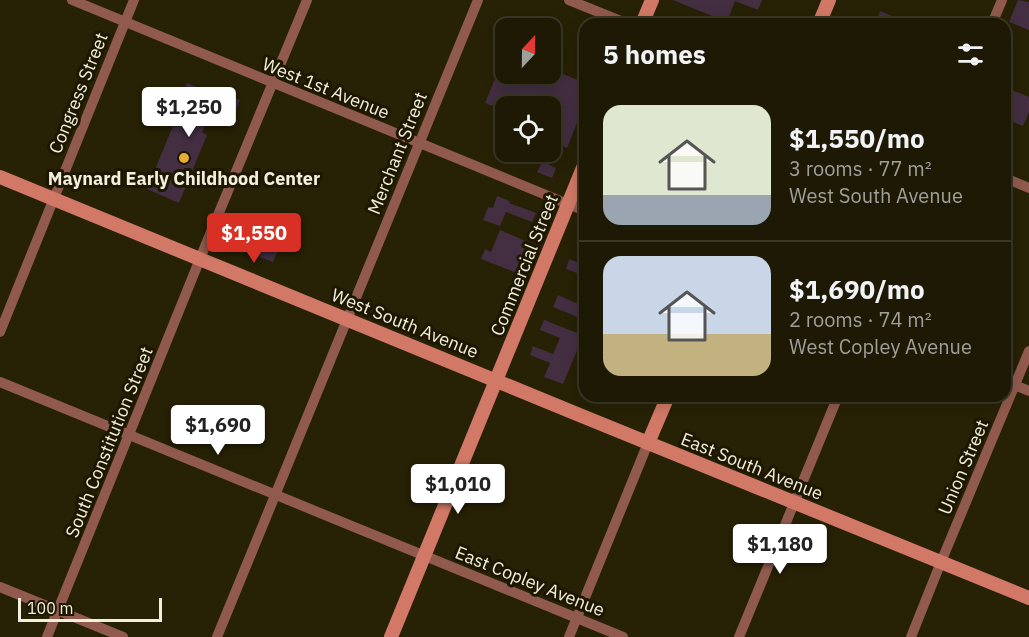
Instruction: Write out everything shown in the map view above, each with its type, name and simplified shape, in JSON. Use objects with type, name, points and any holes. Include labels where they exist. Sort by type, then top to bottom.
[{"type":"main road","points":[[644,18],[652,0]]},
{"type":"main road","points":[[822,18],[829,0]]},
{"type":"main road","name":"West South Avenue","points":[[0,177],[496,380]]},
{"type":"main road","name":"Commercial Street","points":[[391,637],[579,177]]},
{"type":"main road","name":"East South Avenue","points":[[496,380],[1029,597]]},
{"type":"main road","points":[[648,443],[665,402]]},
{"type":"street","name":"West 1st Avenue","points":[[72,0],[579,209]]},
{"type":"street","name":"Congress Street","points":[[0,332],[134,0]]},
{"type":"street","name":"South Constitution Street","points":[[47,637],[307,0]]},
{"type":"street","name":"Merchant Street","points":[[217,637],[478,0]]},
{"type":"street","points":[[569,0],[613,18]]},
{"type":"street","points":[[994,18],[1002,0]]},
{"type":"street","points":[[1011,180],[1029,188]]},
{"type":"street","name":"Union Street","points":[[1011,381],[1029,351]]},
{"type":"street","name":"East Copley Avenue","points":[[0,382],[623,637]]},
{"type":"street","points":[[1011,383],[1029,392]]},
{"type":"street","points":[[739,637],[836,402]]},
{"type":"street","name":"Union Street","points":[[911,637],[1003,402]]},
{"type":"street","points":[[569,637],[648,443]]},
{"type":"street","points":[[0,587],[123,637]]},
{"type":"building","points":[[673,0],[762,0],[758,10],[735,1],[728,18],[711,18],[712,16]]},
{"type":"building","points":[[1018,0],[1029,2],[1029,30],[1011,23]]},
{"type":"building","points":[[880,11],[896,18],[877,18]]},
{"type":"building","points":[[561,73],[579,81],[579,118],[567,148],[561,145],[561,96],[495,96],[495,107],[485,103],[495,78],[495,84],[561,84]]},
{"type":"building","points":[[187,83],[205,91],[207,86],[240,100],[229,127],[208,118],[202,132],[207,135],[179,203],[147,189],[182,104],[179,103]]},
{"type":"building","points":[[1011,90],[1029,97],[1029,112],[1023,126],[1011,121]]},
{"type":"building","points":[[542,162],[550,162],[549,165],[556,168],[552,178],[537,172]]},
{"type":"building","points":[[497,196],[536,213],[532,222],[506,212],[500,226],[483,220],[488,207],[493,208]]},
{"type":"building","points":[[500,230],[530,243],[517,273],[481,259],[485,249],[491,252]]},
{"type":"building","points":[[234,234],[241,237],[242,234],[278,250],[273,262],[235,248],[236,245],[231,243]]},
{"type":"building","points":[[569,259],[579,263],[579,274],[566,269]]},
{"type":"building","points":[[558,295],[579,304],[579,318],[553,307]]},
{"type":"building","points":[[544,320],[579,334],[579,346],[563,384],[544,377],[550,363],[530,355],[533,346],[553,354],[560,338],[540,330]]},
{"type":"place","name":"Maynard Early Childhood Center","points":[[184,158]]}]
